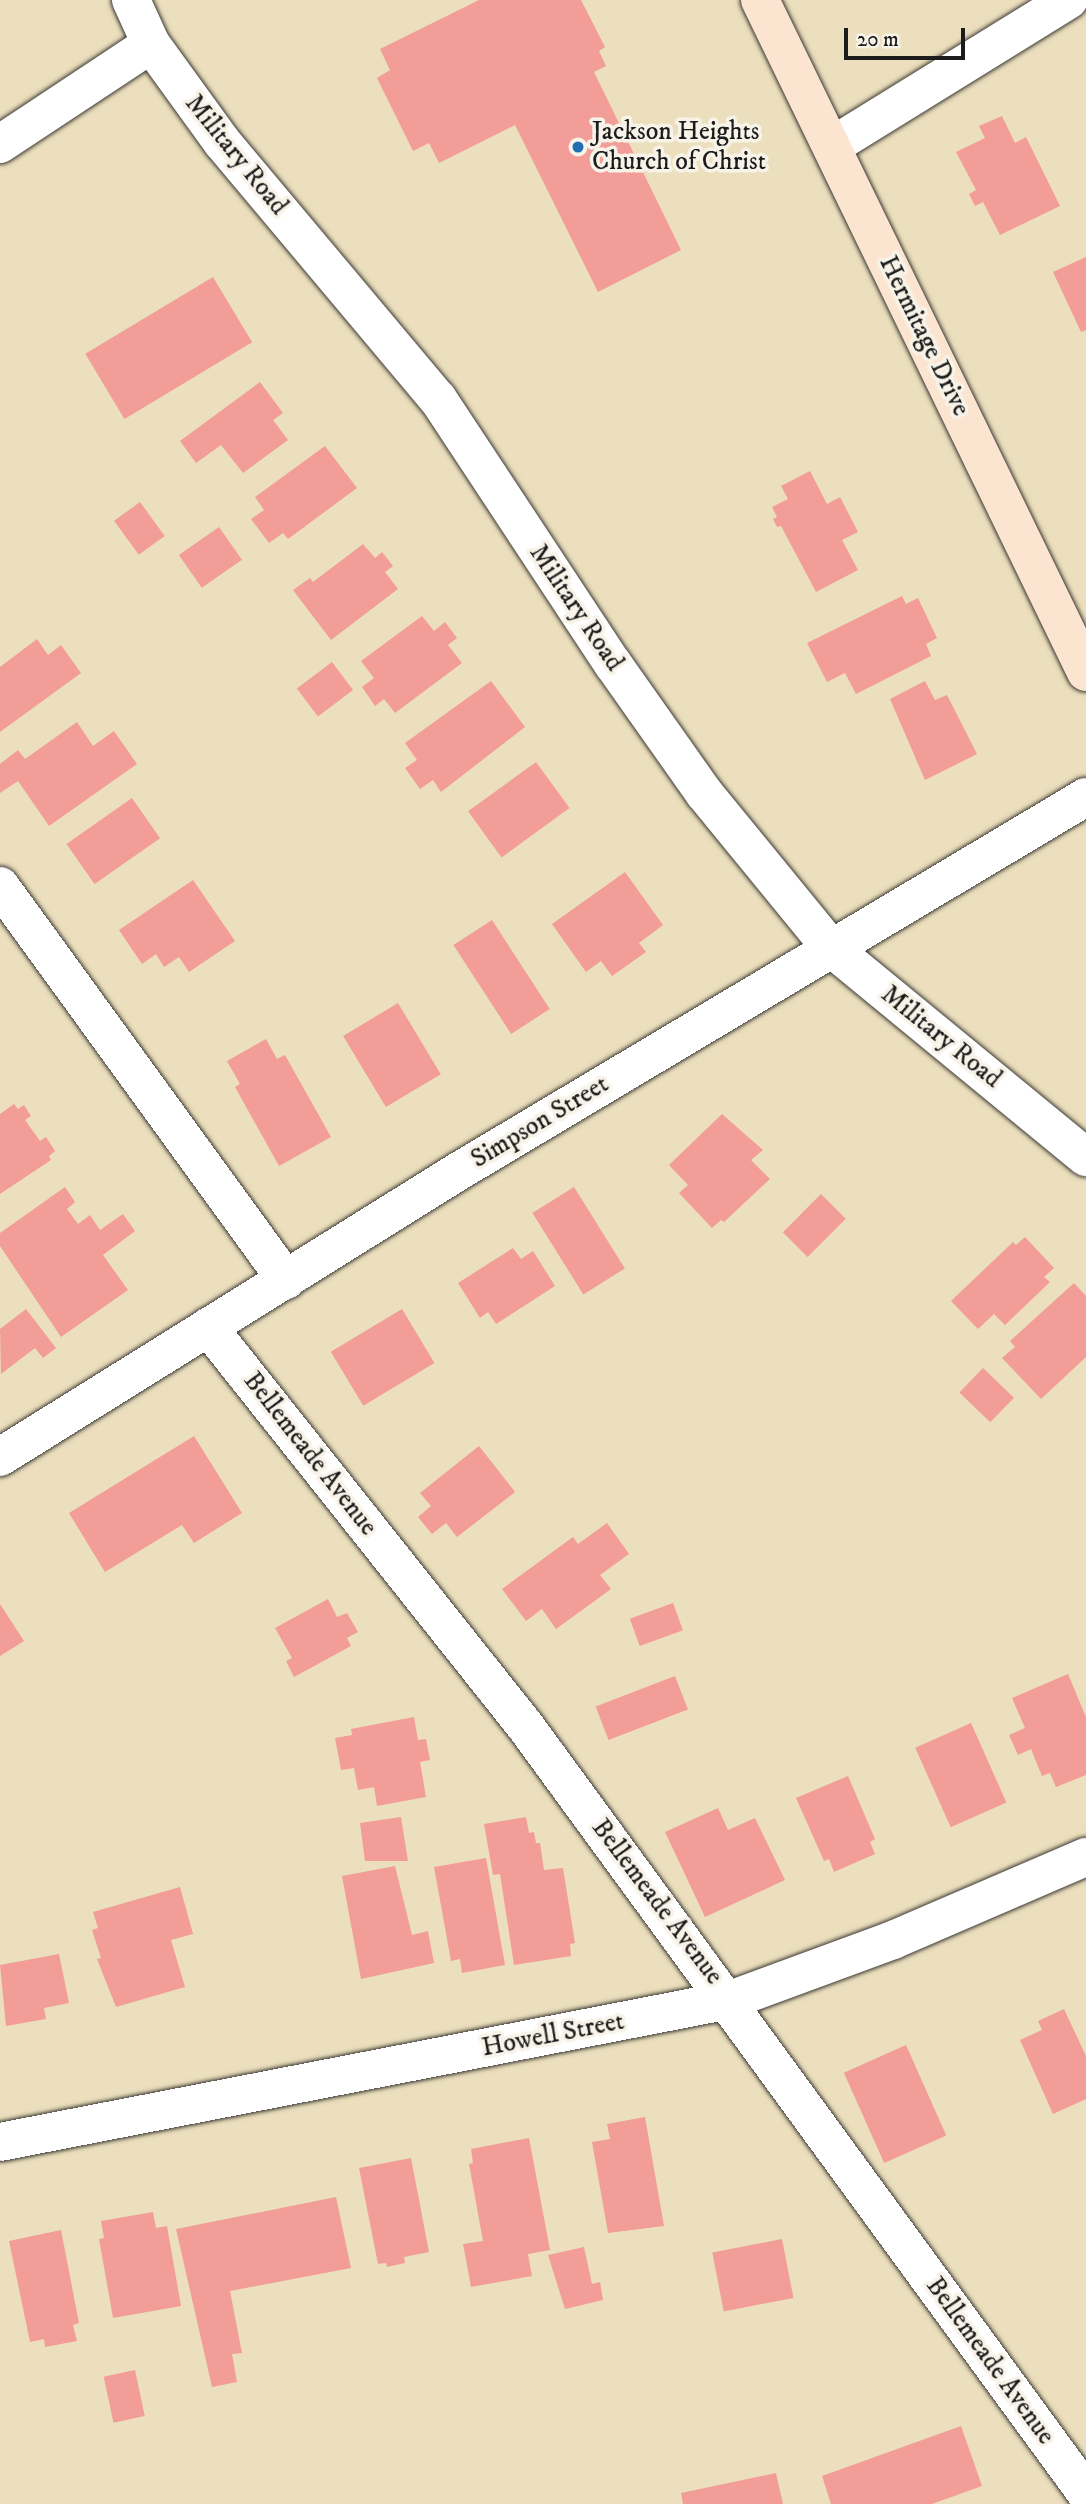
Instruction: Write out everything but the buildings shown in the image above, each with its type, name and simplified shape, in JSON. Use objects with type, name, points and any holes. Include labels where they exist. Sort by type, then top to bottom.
[{"type":"street","name":"Military Road","points":[[131,0],[151,44],[222,142],[438,399],[643,707],[704,793],[830,947],[1086,1157]]},
{"type":"street","name":"Hermitage Drive","points":[[760,0],[1086,672]]},
{"type":"street","points":[[832,146],[1068,0]]},
{"type":"street","points":[[0,144],[151,44]]},
{"type":"street","name":"Simpson Street","points":[[0,1457],[830,947],[1086,797]]},
{"type":"street","points":[[0,886],[286,1280]]},
{"type":"street","name":"Bellemeade Avenue","points":[[208,1327],[526,1727],[730,2000],[1086,2493]]},
{"type":"street","name":"Howell Street","points":[[0,2141],[730,2000],[893,1940],[1086,1857]]},
{"type":"place","name":"Jackson Heights Church of Christ","points":[[578,147]]}]
